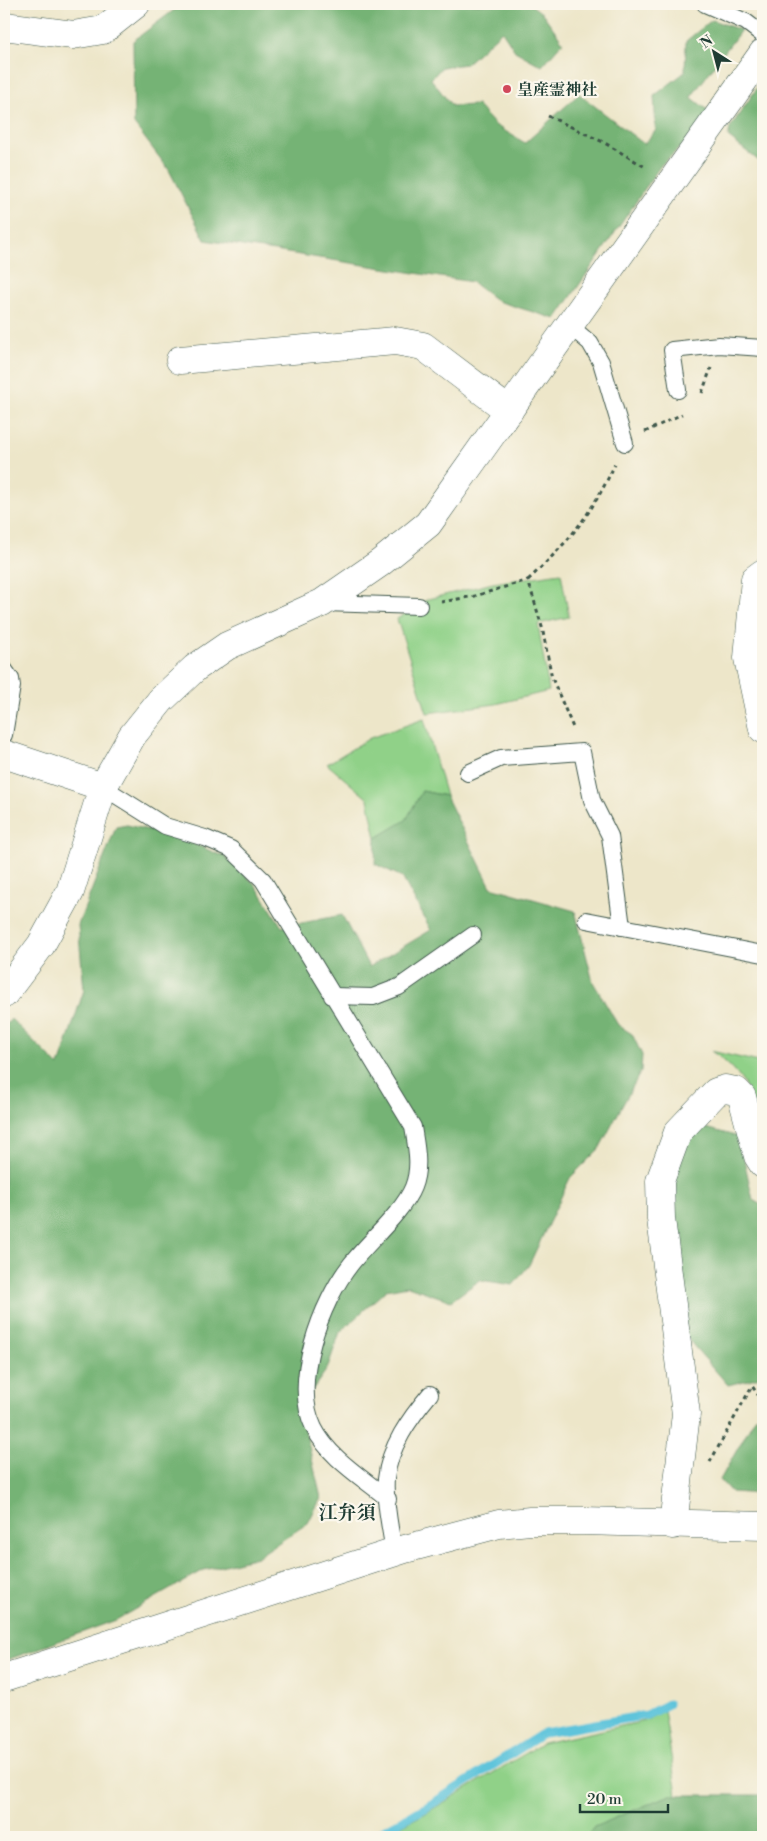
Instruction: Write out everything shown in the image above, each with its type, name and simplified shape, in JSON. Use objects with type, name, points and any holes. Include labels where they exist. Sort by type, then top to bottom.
[{"type":"street","points":[[4,26],[73,35],[103,30],[136,4]]},
{"type":"street","points":[[4,994],[41,945],[70,892],[103,787],[132,736],[161,700],[195,668],[227,646],[322,603],[380,563],[428,524],[763,53]]},
{"type":"street","points":[[180,360],[395,341],[423,346],[509,411]]},
{"type":"street","points":[[763,573],[755,579],[748,658],[763,729]]},
{"type":"street","points":[[4,754],[103,787]]},
{"type":"street","points":[[673,1525],[686,1414],[661,1219],[660,1181],[678,1132],[716,1092],[726,1089],[736,1091],[742,1098],[758,1156],[763,1164]]},
{"type":"street","points":[[4,1678],[463,1532],[515,1522],[584,1521],[673,1525],[763,1526]]},
{"type":"lane","points":[[705,4],[746,22],[763,35]]},
{"type":"lane","points":[[570,326],[590,343],[601,362],[625,442]]},
{"type":"lane","points":[[678,390],[672,350],[719,345],[763,348]]},
{"type":"lane","points":[[322,603],[419,606]]},
{"type":"lane","points":[[4,669],[11,679],[12,686],[4,735]]},
{"type":"lane","points":[[468,773],[501,758],[582,752],[592,800],[610,836],[622,927]]},
{"type":"lane","points":[[103,787],[165,826],[205,838],[230,850],[263,880],[413,1126],[418,1159],[414,1186],[400,1208],[350,1266],[327,1306],[310,1353],[305,1387],[307,1410],[314,1429],[333,1454],[388,1499]]},
{"type":"lane","points":[[586,920],[763,954]]},
{"type":"lane","points":[[332,996],[373,997],[400,987],[473,935]]},
{"type":"lane","points":[[394,1553],[386,1479],[396,1443],[414,1413],[430,1394]]},
{"type":"path","points":[[548,116],[603,142],[672,182]]},
{"type":"path","points":[[419,606],[475,596],[528,580],[542,627],[552,678],[582,752]]},
{"type":"path","points":[[710,1463],[752,1386],[763,1402]]},
{"type":"green space","points":[[182,4],[530,4],[543,14],[563,42],[542,66],[515,51],[502,31],[466,64],[442,67],[431,79],[452,106],[477,105],[495,125],[525,143],[579,94],[644,144],[656,130],[654,96],[685,72],[686,41],[712,20],[741,30],[691,97],[710,112],[684,144],[661,165],[556,319],[497,301],[472,282],[205,240],[169,170],[134,124],[133,41]]},
{"type":"green space","points":[[763,79],[763,164],[728,137],[730,128]]},
{"type":"green space","points":[[561,573],[569,617],[538,624],[549,691],[496,704],[427,713],[397,619],[428,599],[493,583]]},
{"type":"green space","points":[[424,719],[446,796],[422,791],[406,821],[376,838],[368,799],[327,764],[370,738]]},
{"type":"green space","points":[[422,791],[446,796],[491,887],[575,911],[593,982],[618,1025],[632,1034],[642,1055],[641,1071],[599,1149],[570,1178],[529,1265],[513,1285],[480,1280],[451,1301],[408,1286],[386,1290],[340,1332],[327,1369],[308,1396],[301,1412],[321,1498],[308,1523],[257,1557],[204,1570],[116,1620],[4,1661],[4,1027],[11,1019],[59,1066],[84,990],[78,925],[116,827],[127,825],[175,836],[225,857],[255,884],[282,927],[342,915],[369,967],[431,930],[402,877],[375,864],[376,838],[406,820]]},
{"type":"green space","points":[[711,1051],[759,1062],[763,1058],[763,1134],[746,1087],[732,1069]]},
{"type":"green space","points":[[695,1125],[739,1137],[753,1200],[763,1206],[763,1379],[760,1377],[728,1385],[685,1336],[671,1179]]},
{"type":"green space","points":[[756,1416],[763,1424],[763,1494],[731,1492],[720,1480]]},
{"type":"green space","points":[[664,1710],[677,1795],[595,1827],[586,1837],[380,1837],[426,1813],[543,1743],[645,1721]]},
{"type":"green space","points":[[670,1795],[763,1795],[763,1837],[586,1837],[594,1827]]},
{"type":"waterway","points":[[371,1837],[427,1807],[544,1733],[647,1715],[668,1704]]},
{"type":"place","name":"皇産霊神社","points":[[507,89]]},
{"type":"district","name":"江弁須","points":[[347,1512]]}]
